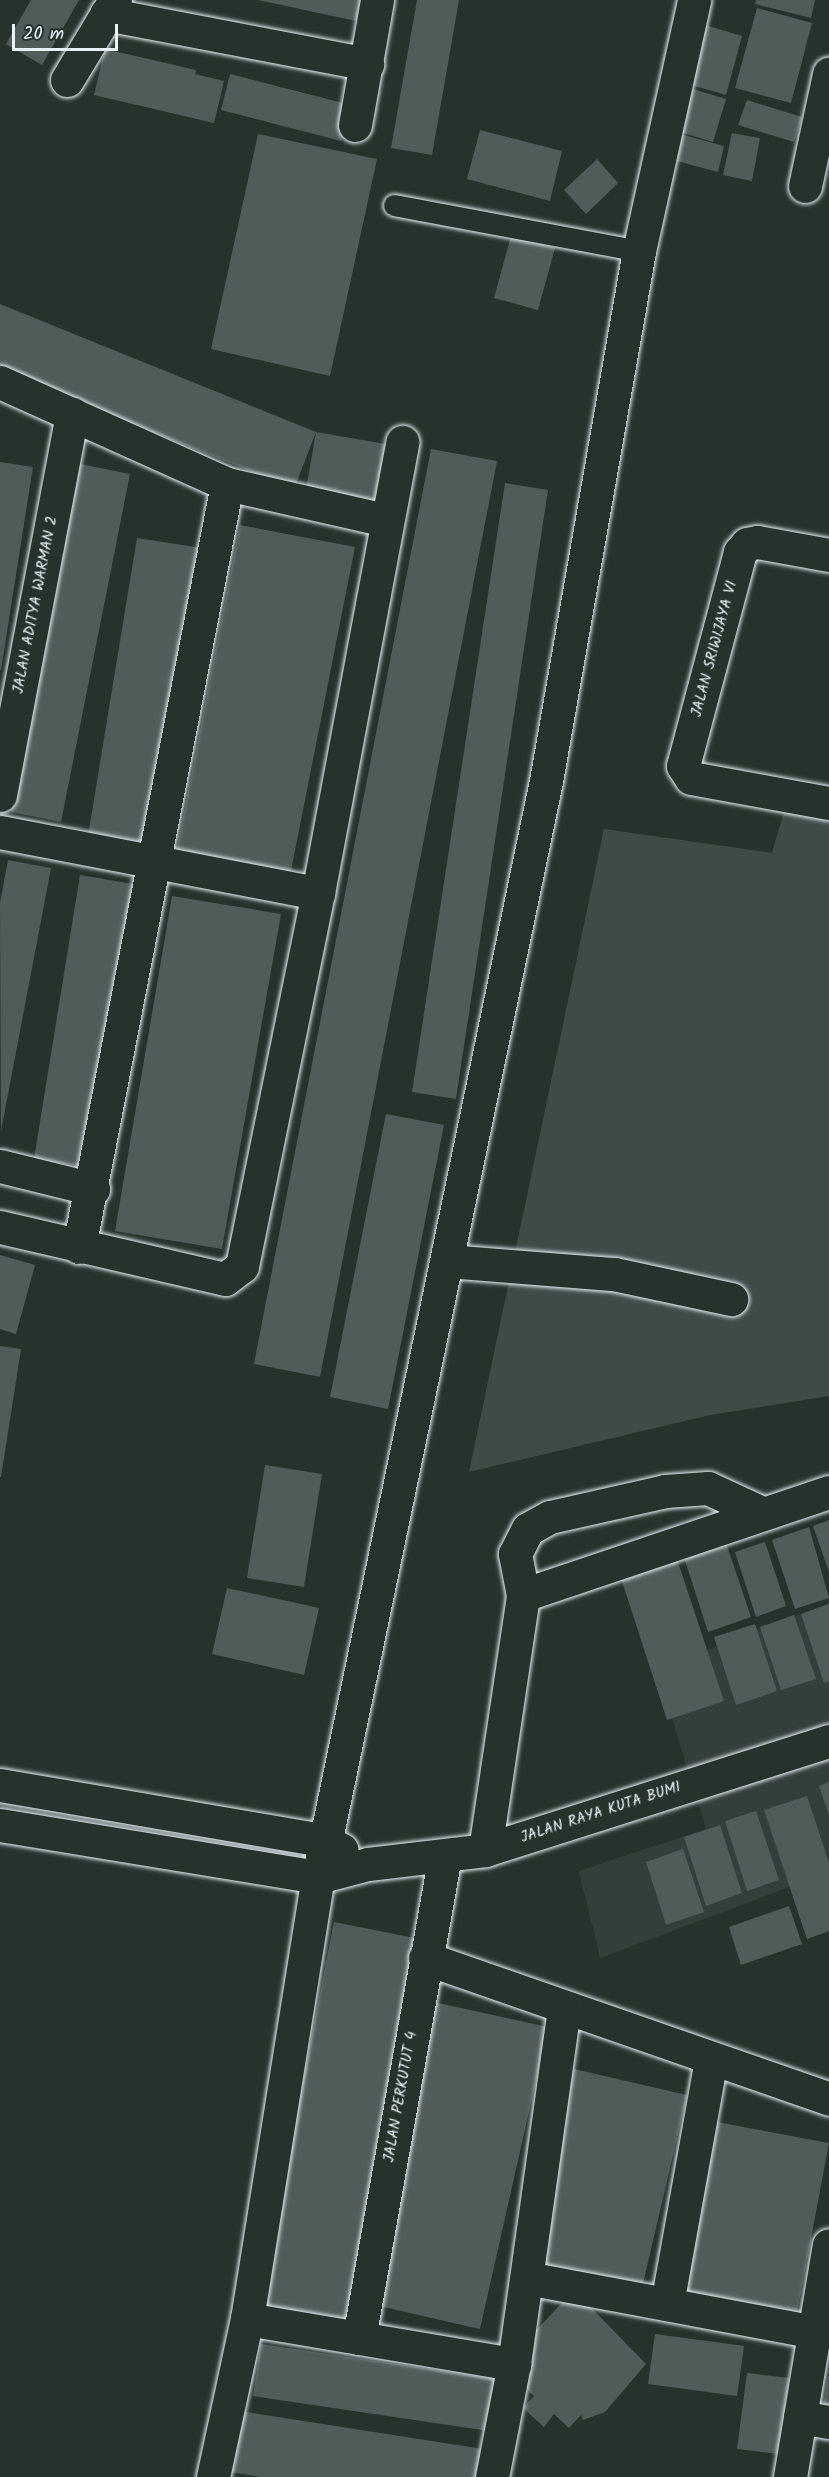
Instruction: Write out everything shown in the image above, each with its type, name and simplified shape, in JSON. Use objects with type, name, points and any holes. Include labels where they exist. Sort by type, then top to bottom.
[{"type":"street","points":[[355,125],[377,0]]},
{"type":"street","points":[[213,2477],[247,2319],[323,1840],[447,1261],[546,781],[639,251],[694,0]]},
{"type":"street","points":[[67,80],[110,7],[367,64]]},
{"type":"street","points":[[806,186],[824,119],[829,74]]},
{"type":"street","points":[[0,382],[227,484],[386,520]]},
{"type":"street","name":"JALAN ADITYA WARMAN 2","points":[[0,795],[72,414]]},
{"type":"street","points":[[0,1227],[225,1279],[238,1273],[318,893],[402,442]]},
{"type":"street","points":[[80,1247],[157,861],[227,484]]},
{"type":"street","name":"JALAN SRIWIJAYA VI","points":[[829,555],[757,542],[747,544],[740,552],[683,766],[690,778],[829,803]]},
{"type":"street","points":[[0,832],[318,893]]},
{"type":"street","points":[[0,1166],[93,1189]]},
{"type":"street","points":[[447,1261],[614,1274],[731,1299]]},
{"type":"street","points":[[485,1850],[524,1595],[515,1554],[528,1529],[550,1517],[665,1491],[708,1488],[762,1513]]},
{"type":"street","points":[[524,1595],[829,1492]]},
{"type":"street","name":"JALAN RAYA KUTA BUMI","points":[[318,1877],[368,1864],[445,1857],[485,1850],[829,1741]]},
{"type":"street","points":[[0,1785],[323,1840],[368,1864]]},
{"type":"street","points":[[0,1825],[318,1877]]},
{"type":"street","name":"JALAN PERKUTUT 4","points":[[359,2338],[425,1958],[445,1857]]},
{"type":"street","points":[[425,1958],[829,2099]]},
{"type":"street","points":[[492,2477],[514,2364],[564,2008]]},
{"type":"street","points":[[667,2304],[711,2059]]},
{"type":"street","points":[[790,2477],[815,2420],[815,2332],[829,2245]]},
{"type":"street","points":[[527,2278],[815,2332]]},
{"type":"street","points":[[247,2319],[514,2364]]},
{"type":"lane","points":[[394,205],[639,251]]},
{"type":"shaded area","points":[[789,794],[829,803],[829,1396],[710,1415],[469,1472],[604,829],[772,853]]},
{"type":"shaded area","points":[[829,1603],[829,1872],[600,1958],[579,1871],[706,1829],[657,1670]]},
{"type":"building","points":[[31,0],[79,0],[42,65],[6,44]]},
{"type":"building","points":[[258,0],[361,0],[356,21]]},
{"type":"building","points":[[417,0],[459,0],[432,155],[391,148]]},
{"type":"building","points":[[756,0],[815,0],[811,18],[755,4]]},
{"type":"building","points":[[757,8],[812,23],[791,103],[735,88]]},
{"type":"building","points":[[705,25],[742,36],[726,95],[688,84]]},
{"type":"building","points":[[105,49],[196,70],[195,74],[224,81],[214,123],[94,95]]},
{"type":"building","points":[[230,74],[351,105],[341,141],[221,110]]},
{"type":"building","points":[[693,89],[726,99],[713,142],[680,132]]},
{"type":"building","points":[[747,100],[802,117],[794,142],[738,125]]},
{"type":"building","points":[[480,130],[562,151],[550,201],[467,179]]},
{"type":"building","points":[[732,133],[760,138],[752,181],[723,175]]},
{"type":"building","points":[[258,134],[377,159],[330,376],[211,349]]},
{"type":"building","points":[[680,134],[724,146],[718,172],[673,160]]},
{"type":"building","points":[[597,159],[618,183],[586,214],[564,190]]},
{"type":"building","points":[[511,236],[555,248],[538,310],[494,298]]},
{"type":"building","points":[[0,304],[316,432],[294,489],[0,370]]},
{"type":"building","points":[[316,432],[397,446],[386,510],[305,495]]},
{"type":"building","points":[[431,449],[497,461],[320,1377],[254,1364]]},
{"type":"building","points":[[0,462],[33,467],[1,670],[0,670]]},
{"type":"building","points":[[80,464],[130,474],[61,822],[11,812]]},
{"type":"building","points":[[505,483],[548,490],[456,1099],[412,1092]]},
{"type":"building","points":[[240,525],[355,547],[289,881],[175,859]]},
{"type":"building","points":[[137,538],[202,548],[151,853],[87,842]]},
{"type":"building","points":[[8,860],[51,868],[1,1131],[0,903]]},
{"type":"building","points":[[80,875],[133,884],[87,1167],[34,1159]]},
{"type":"building","points":[[172,896],[281,914],[222,1249],[115,1231]]},
{"type":"building","points":[[386,1114],[444,1125],[388,1409],[330,1397]]},
{"type":"building","points":[[0,1255],[35,1265],[16,1334],[0,1329]]},
{"type":"building","points":[[0,1346],[21,1349],[1,1477],[0,1477]]},
{"type":"building","points":[[265,1465],[322,1474],[304,1587],[247,1578]]},
{"type":"building","points":[[829,1520],[829,1572],[813,1526]]},
{"type":"building","points":[[809,1527],[829,1598],[795,1609],[772,1540]]},
{"type":"building","points":[[723,1534],[751,1617],[708,1632],[681,1548]]},
{"type":"building","points":[[765,1542],[786,1606],[756,1617],[735,1552]]},
{"type":"building","points":[[676,1556],[724,1701],[667,1720],[620,1575]]},
{"type":"building","points":[[227,1588],[319,1608],[304,1675],[212,1654]]},
{"type":"building","points":[[829,1604],[829,1681],[824,1683],[801,1614]]},
{"type":"building","points":[[794,1615],[816,1679],[781,1690],[760,1627]]},
{"type":"building","points":[[755,1624],[777,1691],[736,1705],[714,1637]]},
{"type":"building","points":[[829,1782],[829,1815],[819,1786]]},
{"type":"building","points":[[807,1796],[829,1863],[829,1931],[807,1939],[764,1810]]},
{"type":"building","points":[[756,1811],[779,1880],[747,1891],[725,1821]]},
{"type":"building","points":[[720,1825],[742,1893],[706,1906],[684,1837]]},
{"type":"building","points":[[683,1849],[704,1912],[666,1925],[646,1862]]},
{"type":"building","points":[[789,1906],[802,1944],[741,1965],[729,1927]]},
{"type":"building","points":[[334,1922],[425,1940],[350,2324],[259,2307]]},
{"type":"building","points":[[434,2002],[548,2027],[480,2329],[366,2303]]},
{"type":"building","points":[[574,2069],[687,2095],[642,2288],[529,2262]]},
{"type":"building","points":[[717,2122],[829,2143],[795,2323],[682,2301]]},
{"type":"building","points":[[574,2290],[646,2364],[605,2412],[583,2420],[581,2415],[569,2428],[554,2414],[544,2427],[523,2408],[534,2396],[520,2383],[534,2367],[530,2367],[529,2338]]},
{"type":"building","points":[[655,2334],[744,2346],[737,2396],[648,2384]]},
{"type":"building","points":[[261,2344],[496,2379],[489,2431],[253,2396]]},
{"type":"building","points":[[747,2373],[789,2378],[779,2454],[737,2449]]},
{"type":"building","points":[[829,2377],[829,2419],[821,2417]]},
{"type":"building","points":[[240,2411],[483,2449],[479,2477],[260,2477],[231,2472]]}]
